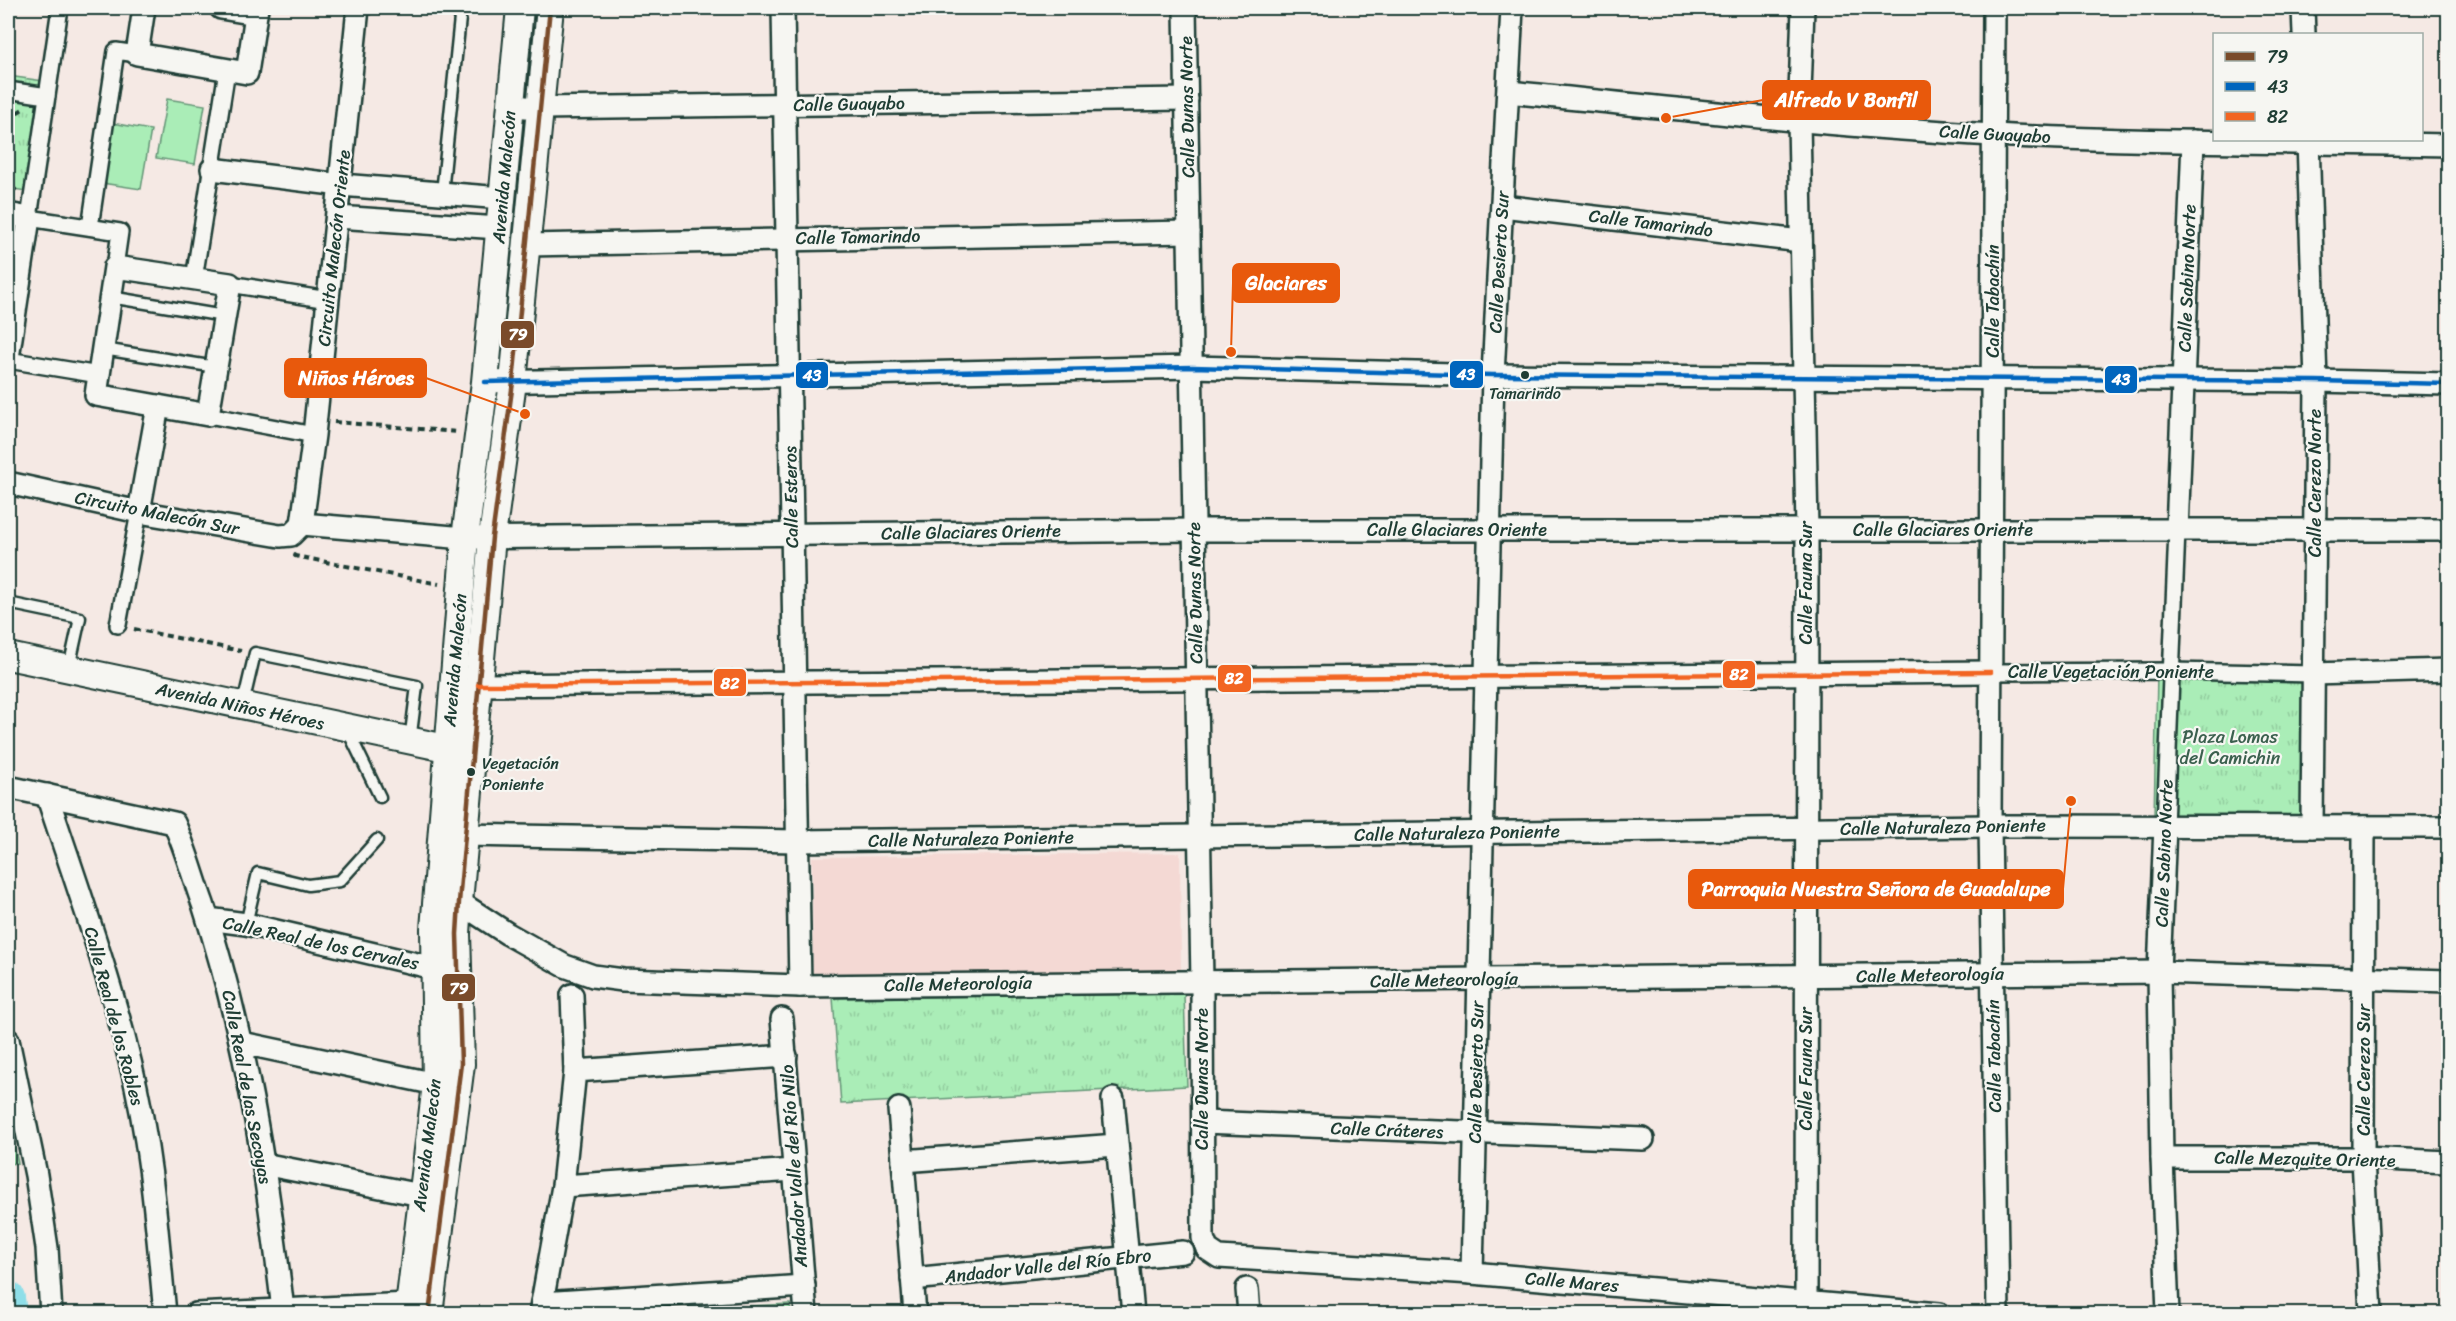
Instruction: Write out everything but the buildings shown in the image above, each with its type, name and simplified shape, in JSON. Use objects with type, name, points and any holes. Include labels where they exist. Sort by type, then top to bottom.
[{"type":"street","points":[[60,8],[29,218],[12,304],[8,359],[99,375]]},
{"type":"street","points":[[137,54],[144,8]]},
{"type":"street","points":[[90,227],[116,51],[247,74],[256,11],[221,8]]},
{"type":"street","name":"Circuito Malecón Oriente","points":[[302,524],[341,185],[358,8]]},
{"type":"street","name":"Avenida Malecón","points":[[416,1310],[461,1064],[457,934],[465,835],[460,751],[461,588],[465,538],[485,382],[520,8]]},
{"type":"street","name":"Avenida Malecón","points":[[416,1310],[421,1195],[436,1084],[434,929],[460,751],[478,685],[492,537],[513,382],[550,8]]},
{"type":"street","name":"Calle Esteros","points":[[783,8],[800,986]]},
{"type":"street","name":"Calle Dunas Norte","points":[[1185,8],[1202,982],[1203,1238],[1207,1249]]},
{"type":"street","name":"Calle Desierto Sur","points":[[1472,1273],[1493,375],[1512,8]]},
{"type":"street","name":"Calle Fauna Sur","points":[[1803,8],[1798,121],[1806,530],[1806,1302]]},
{"type":"street","name":"Calle Tabachín","points":[[1994,8],[1990,826],[1998,1314]]},
{"type":"street","points":[[2303,8],[2304,33]]},
{"type":"street","points":[[195,279],[227,70]]},
{"type":"street","points":[[8,90],[47,96]]},
{"type":"street","name":"Calle Guayabo","points":[[1508,92],[1798,121],[1994,135],[2448,145]]},
{"type":"street","name":"Calle Guayabo","points":[[511,106],[540,108],[1186,99]]},
{"type":"street","name":"Calle Sabino Norte","points":[[2168,1314],[2162,1158],[2159,972],[2193,141]]},
{"type":"street","name":"Calle Cerezo Norte","points":[[2308,141],[2316,381],[2312,826]]},
{"type":"street","points":[[212,169],[341,185],[502,198]]},
{"type":"street","name":"Calle Tamarindo","points":[[1502,206],[1801,241]]},
{"type":"street","points":[[8,214],[120,232],[96,395],[208,416],[314,428]]},
{"type":"street","points":[[337,217],[499,228]]},
{"type":"street","name":"Calle Tamarindo","points":[[527,244],[1189,232]]},
{"type":"street","points":[[115,267],[328,300]]},
{"type":"street","points":[[208,416],[230,284]]},
{"type":"street","points":[[485,382],[1192,367],[1493,375],[1803,376],[2448,384]]},
{"type":"street","points":[[118,626],[158,406]]},
{"type":"street","name":"Circuito Malecón Sur","points":[[8,483],[140,512],[280,536],[291,535],[302,524]]},
{"type":"street","name":"Calle Glaciares Oriente","points":[[302,524],[465,538],[1194,530],[2448,530]]},
{"type":"street","name":"Avenida Niños Héroes","points":[[8,657],[460,751]]},
{"type":"street","name":"Calle Vegetación Poniente","points":[[478,685],[2171,670],[2313,674],[2448,670]]},
{"type":"street","points":[[8,787],[47,795]]},
{"type":"street","name":"Calle Real de las Secoyas","points":[[47,795],[176,828],[208,920],[242,1043],[263,1164],[283,1310]]},
{"type":"street","name":"Calle Real de los Robles","points":[[47,795],[106,973],[131,1062],[150,1162],[165,1314]]},
{"type":"street","name":"Calle Naturaleza Poniente","points":[[465,835],[797,841],[1990,826],[2448,827]]},
{"type":"street","name":"Calle Cerezo Sur","points":[[2364,827],[2363,1158],[2371,1314]]},
{"type":"street","name":"Calle Meteorología","points":[[459,902],[508,934],[565,966],[593,976],[623,980],[800,986],[2159,972],[2448,981]]},
{"type":"street","name":"Calle Real de los Cervales","points":[[208,920],[246,924],[434,968]]},
{"type":"street","points":[[572,995],[575,1071],[563,1186],[541,1308],[804,1286]]},
{"type":"street","name":"Andador Valle del Río Nilo","points":[[782,1019],[806,1314]]},
{"type":"street","points":[[8,1040],[47,1248],[51,1314]]},
{"type":"street","points":[[242,1043],[436,1084]]},
{"type":"street","points":[[575,1071],[786,1056]]},
{"type":"street","points":[[1113,1099],[1133,1314]]},
{"type":"street","points":[[899,1109],[915,1314]]},
{"type":"street","name":"Calle Cráteres","points":[[1203,1122],[1643,1139]]},
{"type":"street","points":[[903,1161],[1117,1144]]},
{"type":"street","name":"Calle Mezquite Oriente","points":[[2162,1158],[2363,1158],[2448,1162]]},
{"type":"street","points":[[263,1164],[421,1195]]},
{"type":"street","points":[[563,1186],[794,1170]]},
{"type":"street","name":"Calle Mares","points":[[1207,1249],[1219,1257],[1472,1273],[1938,1314]]},
{"type":"street","name":"Andador Valle del Río Ebro","points":[[912,1279],[1183,1252]]},
{"type":"street","points":[[1247,1289],[1249,1314]]},
{"type":"street","points":[[196,1314],[283,1310],[416,1310]]},
{"type":"lane","points":[[442,193],[461,8]]},
{"type":"lane","points":[[110,297],[224,316]]},
{"type":"lane","points":[[103,349],[216,367]]},
{"type":"lane","points":[[8,603],[80,618],[68,669]]},
{"type":"lane","points":[[243,706],[255,653],[417,686],[410,741]]},
{"type":"lane","points":[[346,728],[380,797]]},
{"type":"lane","points":[[246,924],[258,873],[308,885],[340,881],[377,840]]},
{"type":"path","points":[[314,428],[478,434]]},
{"type":"path","points":[[302,524],[295,556],[461,588]]},
{"type":"path","points":[[118,626],[255,653]]},
{"type":"shaded area","points":[[1180,853],[1181,970],[813,974],[812,857]]},
{"type":"green space","points":[[8,76],[43,81],[26,191],[8,188]]},
{"type":"green space","points":[[167,99],[205,105],[195,164],[156,158]]},
{"type":"green space","points":[[112,123],[151,130],[141,189],[102,183]]},
{"type":"green space","name":"Plaza Lomas del Camichin","points":[[2157,675],[2306,677],[2304,820],[2154,818]]},
{"type":"green space","points":[[1184,994],[1187,1086],[841,1104],[833,998]]},
{"type":"green space","points":[[8,1118],[18,1163],[8,1164]]},
{"type":"green space","points":[[790,1304],[791,1313],[599,1313]]},
{"type":"waterway","points":[[8,1298],[10,1314]]},
{"type":"transit line","name":"79","points":[[429,1314],[461,1064],[457,934],[492,537],[513,382],[550,8]]},
{"type":"transit line","name":"43","points":[[485,382],[1192,367],[1493,375],[2448,384]]},
{"type":"transit line","name":"82","points":[[478,685],[1991,672]]},
{"type":"place","name":"Alfredo V Bonfil","points":[[1666,118]]},
{"type":"place","name":"Glaciares","points":[[1231,352]]},
{"type":"place","name":"Tamarindo","points":[[1525,375]]},
{"type":"place","name":"Niños Héroes","points":[[525,414]]},
{"type":"place","name":"Vegetación Poniente","points":[[471,772]]},
{"type":"place","name":"Parroquia Nuestra Señora de Guadalupe","points":[[2071,801]]}]
